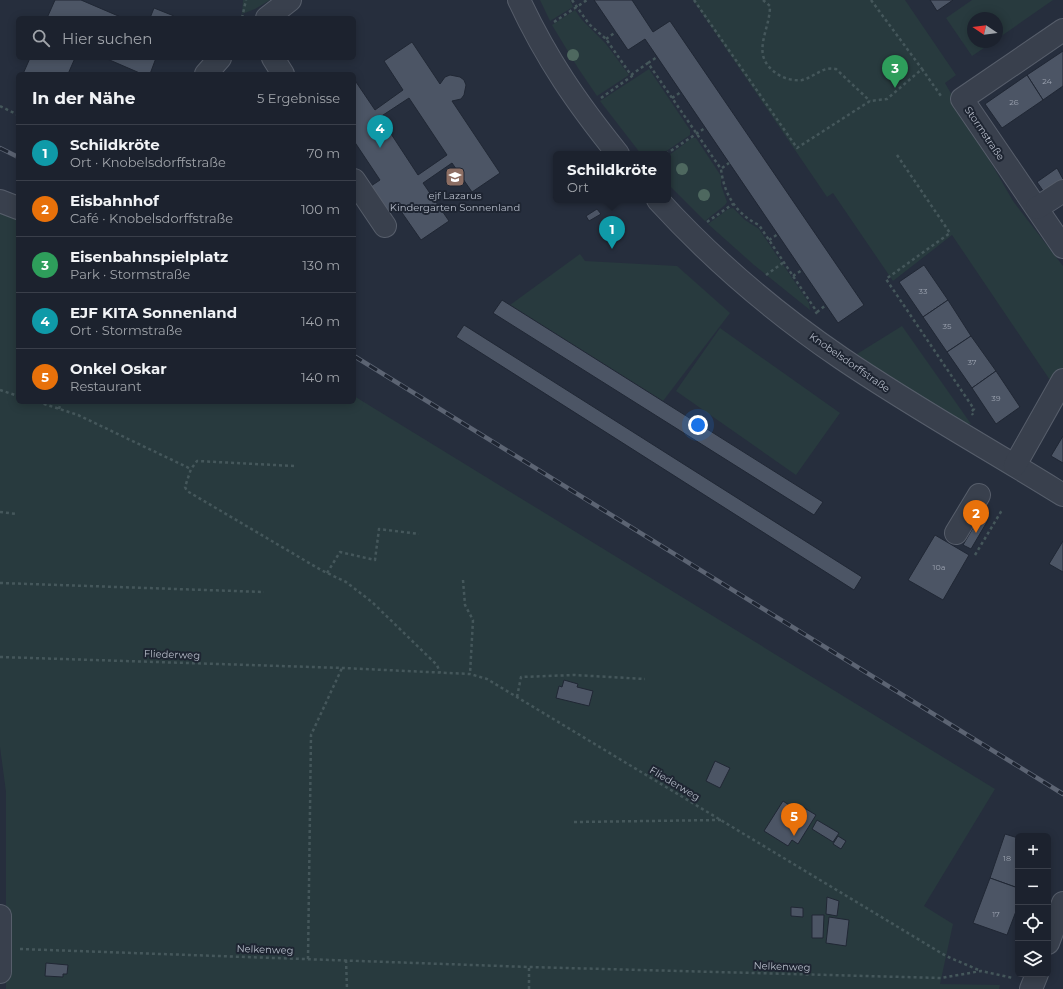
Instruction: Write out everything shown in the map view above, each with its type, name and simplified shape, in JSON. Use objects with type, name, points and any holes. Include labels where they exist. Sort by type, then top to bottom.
[{"type":"street","points":[[270,16],[290,0]]},
{"type":"street","points":[[519,0],[535,34],[558,74],[583,110],[616,151]]},
{"type":"street","name":"Stormstraße","points":[[1063,30],[962,99],[1063,247]]},
{"type":"street","points":[[208,72],[218,60]]},
{"type":"street","points":[[274,60],[282,72]]},
{"type":"street","points":[[356,183],[385,226]]},
{"type":"street","points":[[1037,208],[1063,191]]},
{"type":"street","points":[[0,201],[16,207]]},
{"type":"street","name":"Knobelsdorffstraße","points":[[661,203],[691,233],[749,286],[802,330],[903,399],[1063,495]]},
{"type":"street","points":[[1014,465],[1063,380]]},
{"type":"street","points":[[956,533],[979,496]]},
{"type":"street","points":[[1049,941],[1063,903]]},
{"type":"street","points":[[0,916],[0,972]]},
{"type":"street","points":[[0,976],[0,989]]},
{"type":"path","points":[[242,16],[246,0]]},
{"type":"path","points":[[572,0],[589,24],[606,39],[631,75]]},
{"type":"path","points":[[535,34],[587,0]]},
{"type":"path","points":[[694,0],[797,148],[870,101],[887,99],[922,70]]},
{"type":"path","points":[[763,0],[770,6],[769,20],[762,44],[762,54],[766,63],[774,72],[783,78],[802,80],[823,69],[836,69],[870,101]]},
{"type":"path","points":[[872,0],[950,108],[962,99]]},
{"type":"path","points":[[606,39],[616,32]]},
{"type":"path","points":[[583,110],[657,57]]},
{"type":"path","points":[[648,63],[722,168],[725,187],[733,204],[747,218],[759,225],[817,312]]},
{"type":"path","points":[[672,98],[681,92]]},
{"type":"path","points":[[0,106],[16,114]]},
{"type":"path","points":[[670,151],[705,128]]},
{"type":"path","points":[[897,155],[950,233],[886,279],[974,410],[971,412],[974,419]]},
{"type":"path","points":[[722,168],[730,163]]},
{"type":"path","points":[[691,233],[733,204]]},
{"type":"path","points":[[769,240],[778,234]]},
{"type":"path","points":[[793,276],[802,270]]},
{"type":"path","points":[[802,330],[817,312],[826,305]]},
{"type":"path","points":[[0,390],[16,395]]},
{"type":"path","points":[[44,404],[78,415],[191,469]]},
{"type":"path","points":[[59,409],[60,404]]},
{"type":"path","points":[[294,466],[197,461],[191,469],[185,487],[187,491],[327,573],[346,582],[372,602],[437,665],[440,673]]},
{"type":"path","points":[[975,555],[1002,510]]},
{"type":"path","points":[[0,512],[17,514]]},
{"type":"path","points":[[327,573],[340,552],[375,560],[379,529],[419,534]]},
{"type":"path","points":[[463,580],[465,605],[473,620],[470,674]]},
{"type":"path","points":[[0,583],[264,592]]},
{"type":"path","name":"Fliederweg","points":[[0,657],[342,668],[470,674],[487,679],[946,956],[981,971]]},
{"type":"path","points":[[308,959],[311,735],[342,668]]},
{"type":"path","points":[[517,697],[520,677],[574,675],[645,679]]},
{"type":"path","points":[[574,822],[721,820]]},
{"type":"path","name":"Nelkenweg","points":[[1,948],[529,967],[941,978],[981,971],[1034,982]]},
{"type":"path","points":[[346,960],[347,989]]},
{"type":"path","points":[[529,967],[529,989]]},
{"type":"shaded area","points":[[243,0],[270,0],[255,9],[242,14]]},
{"type":"shaded area","points":[[540,0],[570,0],[573,7],[550,21]]},
{"type":"shaded area","points":[[693,0],[905,0],[956,75],[945,83],[1013,201],[1063,266],[1063,370],[1054,386],[952,235],[893,281],[833,193],[827,197]]},
{"type":"shaded area","points":[[972,0],[1053,0],[1003,35],[1003,12],[967,12],[967,48],[984,48],[972,56],[946,18]]},
{"type":"shaded area","points":[[575,10],[582,20],[606,44],[629,75],[597,96],[552,25]]},
{"type":"shaded area","points":[[649,69],[690,130],[690,135],[666,151],[639,151],[600,101]]},
{"type":"shaded area","points":[[692,138],[696,138],[721,176],[721,185],[727,202],[705,221],[671,187],[671,154]]},
{"type":"shaded area","points":[[0,208],[16,214],[16,404],[356,404],[356,397],[995,789],[924,906],[953,924],[940,984],[1000,985],[999,989],[6,989],[6,792],[0,747]]},
{"type":"shaded area","points":[[733,208],[745,220],[759,229],[809,303],[810,310],[754,265],[708,224],[728,209]]},
{"type":"shaded area","points":[[580,254],[585,261],[677,266],[730,313],[663,401],[510,305]]},
{"type":"shaded area","points":[[902,326],[971,424],[956,421],[908,392],[857,354]]},
{"type":"shaded area","points":[[720,328],[840,413],[796,475],[676,391]]},
{"type":"building","points":[[55,0],[81,0],[118,16],[48,16]]},
{"type":"building","points":[[594,0],[632,0],[653,32],[670,21],[864,305],[838,323],[645,39],[628,50]]},
{"type":"building","points":[[930,0],[953,0],[937,11]]},
{"type":"building","points":[[154,8],[174,16],[151,16]]},
{"type":"building","points":[[412,42],[440,84],[445,77],[450,75],[460,77],[464,80],[466,85],[464,95],[461,99],[452,101],[500,173],[472,192],[452,163],[423,183],[449,221],[421,240],[398,207],[385,215],[368,188],[380,180],[356,144],[356,82],[375,110],[403,90],[384,61]],"holes":[[[409,98],[447,155],[418,175],[380,117]]]},
{"type":"building","points":[[1063,51],[1063,86],[1043,100],[1027,75]]},
{"type":"building","points":[[29,60],[74,60],[69,72],[24,72]]},
{"type":"building","points":[[110,60],[155,60],[151,72],[137,72]]},
{"type":"building","points":[[1027,75],[1043,100],[1002,128],[985,104]]},
{"type":"building","points":[[1057,168],[1063,179],[1044,192],[1037,182]]},
{"type":"building","points":[[597,209],[601,214],[589,221],[586,216]]},
{"type":"building","points":[[924,265],[948,300],[923,317],[899,282]]},
{"type":"building","points":[[502,300],[823,502],[814,515],[493,313]]},
{"type":"building","points":[[948,300],[971,336],[947,352],[923,317]]},
{"type":"building","points":[[464,325],[862,577],[854,590],[456,337]]},
{"type":"building","points":[[971,336],[996,371],[972,388],[947,352]]},
{"type":"building","points":[[996,371],[1020,407],[996,424],[972,388]]},
{"type":"building","points":[[1063,436],[1063,463],[1051,456]]},
{"type":"building","points":[[980,516],[988,520],[971,549],[963,545]]},
{"type":"building","points":[[935,535],[969,555],[943,600],[908,580]]},
{"type":"building","points":[[1063,541],[1063,572],[1049,564]]},
{"type":"building","points":[[564,680],[578,684],[577,687],[593,691],[589,706],[556,698],[559,686],[562,687]]},
{"type":"building","points":[[715,761],[730,768],[720,788],[706,781]]},
{"type":"building","points":[[783,801],[798,811],[801,806],[816,815],[798,844],[792,840],[788,846],[764,831]]},
{"type":"building","points":[[817,820],[839,833],[833,842],[812,829]]},
{"type":"building","points":[[1005,834],[1015,837],[1015,887],[990,878]]},
{"type":"building","points":[[838,836],[846,841],[841,849],[833,844]]},
{"type":"building","points":[[990,878],[1015,887],[1015,914],[1007,935],[973,923]]},
{"type":"building","points":[[827,897],[839,901],[837,916],[826,914]]},
{"type":"building","points":[[791,907],[803,908],[803,917],[791,916]]},
{"type":"building","points":[[812,915],[824,915],[823,938],[812,938]]},
{"type":"building","points":[[829,917],[849,920],[846,946],[826,943]]},
{"type":"building","points":[[46,963],[68,965],[67,974],[63,974],[63,977],[45,976]]},
{"type":"railway","points":[[0,148],[16,156]]},
{"type":"railway","points":[[356,357],[1063,794]]},
{"type":"place","name":"Eisenbahnspielplatz","points":[[895,88]]},
{"type":"place","name":"EJF KITA Sonnenland","points":[[380,148]]},
{"type":"place","name":"ejf Lazarus Kindergarten Sonnenland","points":[[455,177]]},
{"type":"place","name":"Schildkröte","points":[[612,249]]},
{"type":"place","name":"Eisbahnhof","points":[[976,533]]},
{"type":"place","name":"Onkel Oskar","points":[[794,836]]}]
